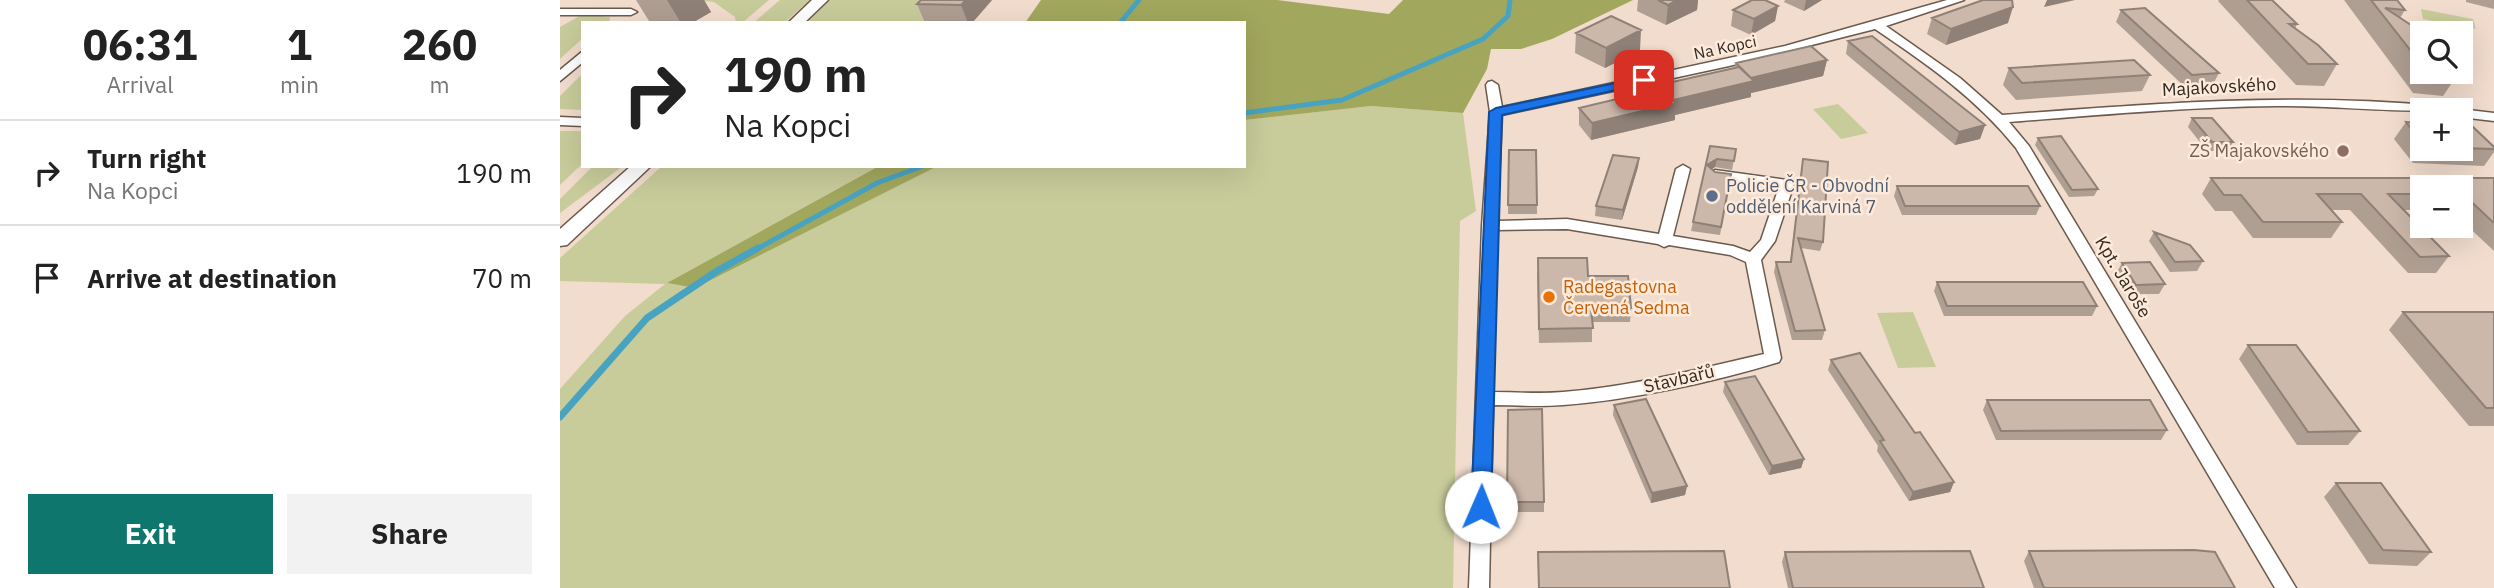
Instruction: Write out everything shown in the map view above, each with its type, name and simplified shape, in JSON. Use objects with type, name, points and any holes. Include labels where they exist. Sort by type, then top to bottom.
[{"type":"street","points":[[797,21],[821,0]]},
{"type":"street","name":"Na Kopci","points":[[1496,112],[1879,27],[1958,0]]},
{"type":"street","points":[[560,12],[635,9],[620,21]]},
{"type":"street","name":"Kpt. Jaroše","points":[[1879,27],[1905,43],[2001,118],[2022,146],[2286,588]]},
{"type":"street","points":[[560,77],[581,57]]},
{"type":"street","points":[[1479,588],[1489,226],[1496,112],[1492,85]]},
{"type":"street","name":"Majakovského","points":[[2001,118],[2236,102],[2330,101],[2410,108]]},
{"type":"street","points":[[2473,115],[2494,117]]},
{"type":"street","points":[[560,121],[581,122]]},
{"type":"street","points":[[560,226],[627,168]]},
{"type":"street","points":[[560,240],[640,168]]},
{"type":"street","points":[[1664,242],[1683,169]]},
{"type":"street","points":[[1489,226],[1567,224],[1732,251],[1753,259],[1768,241],[1787,184],[1715,174]]},
{"type":"street","name":"Stavbařů","points":[[1484,398],[1569,399],[1639,389],[1773,358],[1753,259]]},
{"type":"green space","points":[[696,0],[769,0],[744,21],[736,21],[735,17],[714,2]]},
{"type":"green space","points":[[780,0],[810,0],[786,21],[755,21]]},
{"type":"green space","points":[[829,0],[942,0],[923,21],[806,21]]},
{"type":"green space","points":[[1041,0],[1277,0],[1389,14],[1403,0],[1633,0],[1552,39],[1521,49],[1491,49],[1487,69],[1463,113],[1371,106],[1246,120],[1246,21],[1026,21]]},
{"type":"green space","points":[[2421,9],[2473,19],[2476,29],[2473,28],[2473,21],[2423,19]]},
{"type":"green space","points":[[583,14],[610,17],[609,21],[581,21],[581,40],[560,59],[560,27]]},
{"type":"green space","points":[[581,75],[581,110],[560,109],[560,96]]},
{"type":"green space","points":[[1838,104],[1868,133],[1841,139],[1813,109]]},
{"type":"green space","points":[[1371,106],[1463,113],[1476,211],[1460,221],[1453,588],[560,588],[560,389],[625,316],[665,284],[560,281],[560,258],[660,168],[875,168],[667,283],[695,288],[934,168],[1246,168],[1246,120]]},
{"type":"green space","points":[[560,131],[581,131],[581,165],[560,185]]},
{"type":"green space","points":[[591,168],[620,168],[560,213],[560,199]]},
{"type":"green space","points":[[875,168],[934,168],[695,288],[667,283]]},
{"type":"green space","points":[[1913,312],[1936,367],[1898,368],[1877,313]]},
{"type":"building","points":[[921,0],[966,0],[961,5],[917,4]]},
{"type":"building","points":[[1658,0],[1677,0],[1668,5]]},
{"type":"building","points":[[1752,0],[1765,0],[1778,6],[1754,19],[1733,10]]},
{"type":"building","points":[[1983,0],[2012,0],[2013,7],[1951,29],[1932,18]]},
{"type":"building","points":[[2247,0],[2272,0],[2297,24],[2289,24],[2318,45],[2337,64],[2308,64]]},
{"type":"building","points":[[2371,0],[2397,0],[2405,10],[2385,8],[2410,24],[2410,50]]},
{"type":"building","points":[[2145,8],[2219,73],[2192,75],[2121,10]]},
{"type":"building","points":[[1611,16],[1641,30],[1606,48],[1576,33]]},
{"type":"building","points":[[1872,36],[1985,125],[1959,132],[1848,41]]},
{"type":"building","points":[[1811,46],[1827,60],[1751,78],[1736,63]]},
{"type":"building","points":[[2134,60],[2150,75],[2022,83],[2009,68]]},
{"type":"building","points":[[1739,67],[1754,81],[1592,123],[1579,108],[1663,88],[1659,85]]},
{"type":"building","points":[[2192,118],[2212,118],[2233,142],[2212,142]]},
{"type":"building","points":[[2473,127],[2494,147],[2473,148]]},
{"type":"building","points":[[2061,136],[2098,189],[2072,190],[2038,138]]},
{"type":"building","points":[[1710,146],[1736,149],[1734,161],[1717,159],[1707,165],[1715,172],[1731,174],[1721,227],[1693,222]]},
{"type":"building","points":[[1509,150],[1536,150],[1537,205],[1508,205]]},
{"type":"building","points":[[1613,155],[1639,158],[1623,210],[1596,206]]},
{"type":"building","points":[[1803,159],[1828,162],[1823,242],[1798,238],[1825,330],[1795,331],[1776,262],[1791,262]]},
{"type":"building","points":[[2211,178],[2410,178],[2410,194],[2388,194],[2410,216],[2410,238],[2431,238],[2449,256],[2420,257],[2361,194],[2317,194],[2342,222],[2263,222],[2241,195],[2224,195]]},
{"type":"building","points":[[2473,178],[2494,178],[2494,223],[2473,203]]},
{"type":"building","points":[[1897,186],[2028,186],[2040,206],[1905,206]]},
{"type":"building","points":[[2154,232],[2190,245],[2203,261],[2175,262]]},
{"type":"building","points":[[1538,258],[1587,258],[1588,276],[1628,276],[1631,308],[1591,308],[1593,328],[1539,329]]},
{"type":"building","points":[[2150,262],[2165,284],[2136,285],[2122,263]]},
{"type":"building","points":[[1937,282],[2083,282],[2097,306],[1947,306]]},
{"type":"building","points":[[2403,312],[2494,312],[2494,408],[2486,408]]},
{"type":"building","points":[[2248,345],[2296,345],[2360,431],[2308,432]]},
{"type":"building","points":[[1860,353],[1915,433],[1920,432],[1954,482],[1913,492],[1880,441],[1884,440],[1831,360]]},
{"type":"building","points":[[1755,376],[1804,459],[1772,466],[1725,382]]},
{"type":"building","points":[[1646,399],[1687,486],[1652,493],[1614,405]]},
{"type":"building","points":[[1987,400],[2150,400],[2167,430],[2001,431]]},
{"type":"building","points":[[1542,409],[1544,502],[1507,502],[1508,410]]},
{"type":"building","points":[[2336,483],[2381,483],[2431,552],[2383,550]]},
{"type":"building","points":[[1724,551],[1730,588],[1539,588],[1538,552]]},
{"type":"building","points":[[1970,551],[1984,588],[1793,588],[1785,552]]},
{"type":"building","points":[[2029,551],[2215,552],[2235,588],[2044,588]]},
{"type":"waterway","points":[[1122,21],[1139,0]]},
{"type":"waterway","points":[[1246,113],[1342,100],[1483,39],[1508,16],[1510,0]]},
{"type":"waterway","points":[[755,250],[877,183],[918,168]]},
{"type":"waterway","points":[[560,417],[647,318],[717,271],[758,248]]},
{"type":"place","name":"ZŠ Majakovského","points":[[2343,151]]},
{"type":"place","name":"Policie ČR - Obvodní oddělení Karviná 7","points":[[1712,196]]},
{"type":"place","name":"Radegastovna Červená Sedma","points":[[1549,297]]},
{"type":"route","points":[[1481,507],[1489,226],[1496,112],[1644,80]]}]
